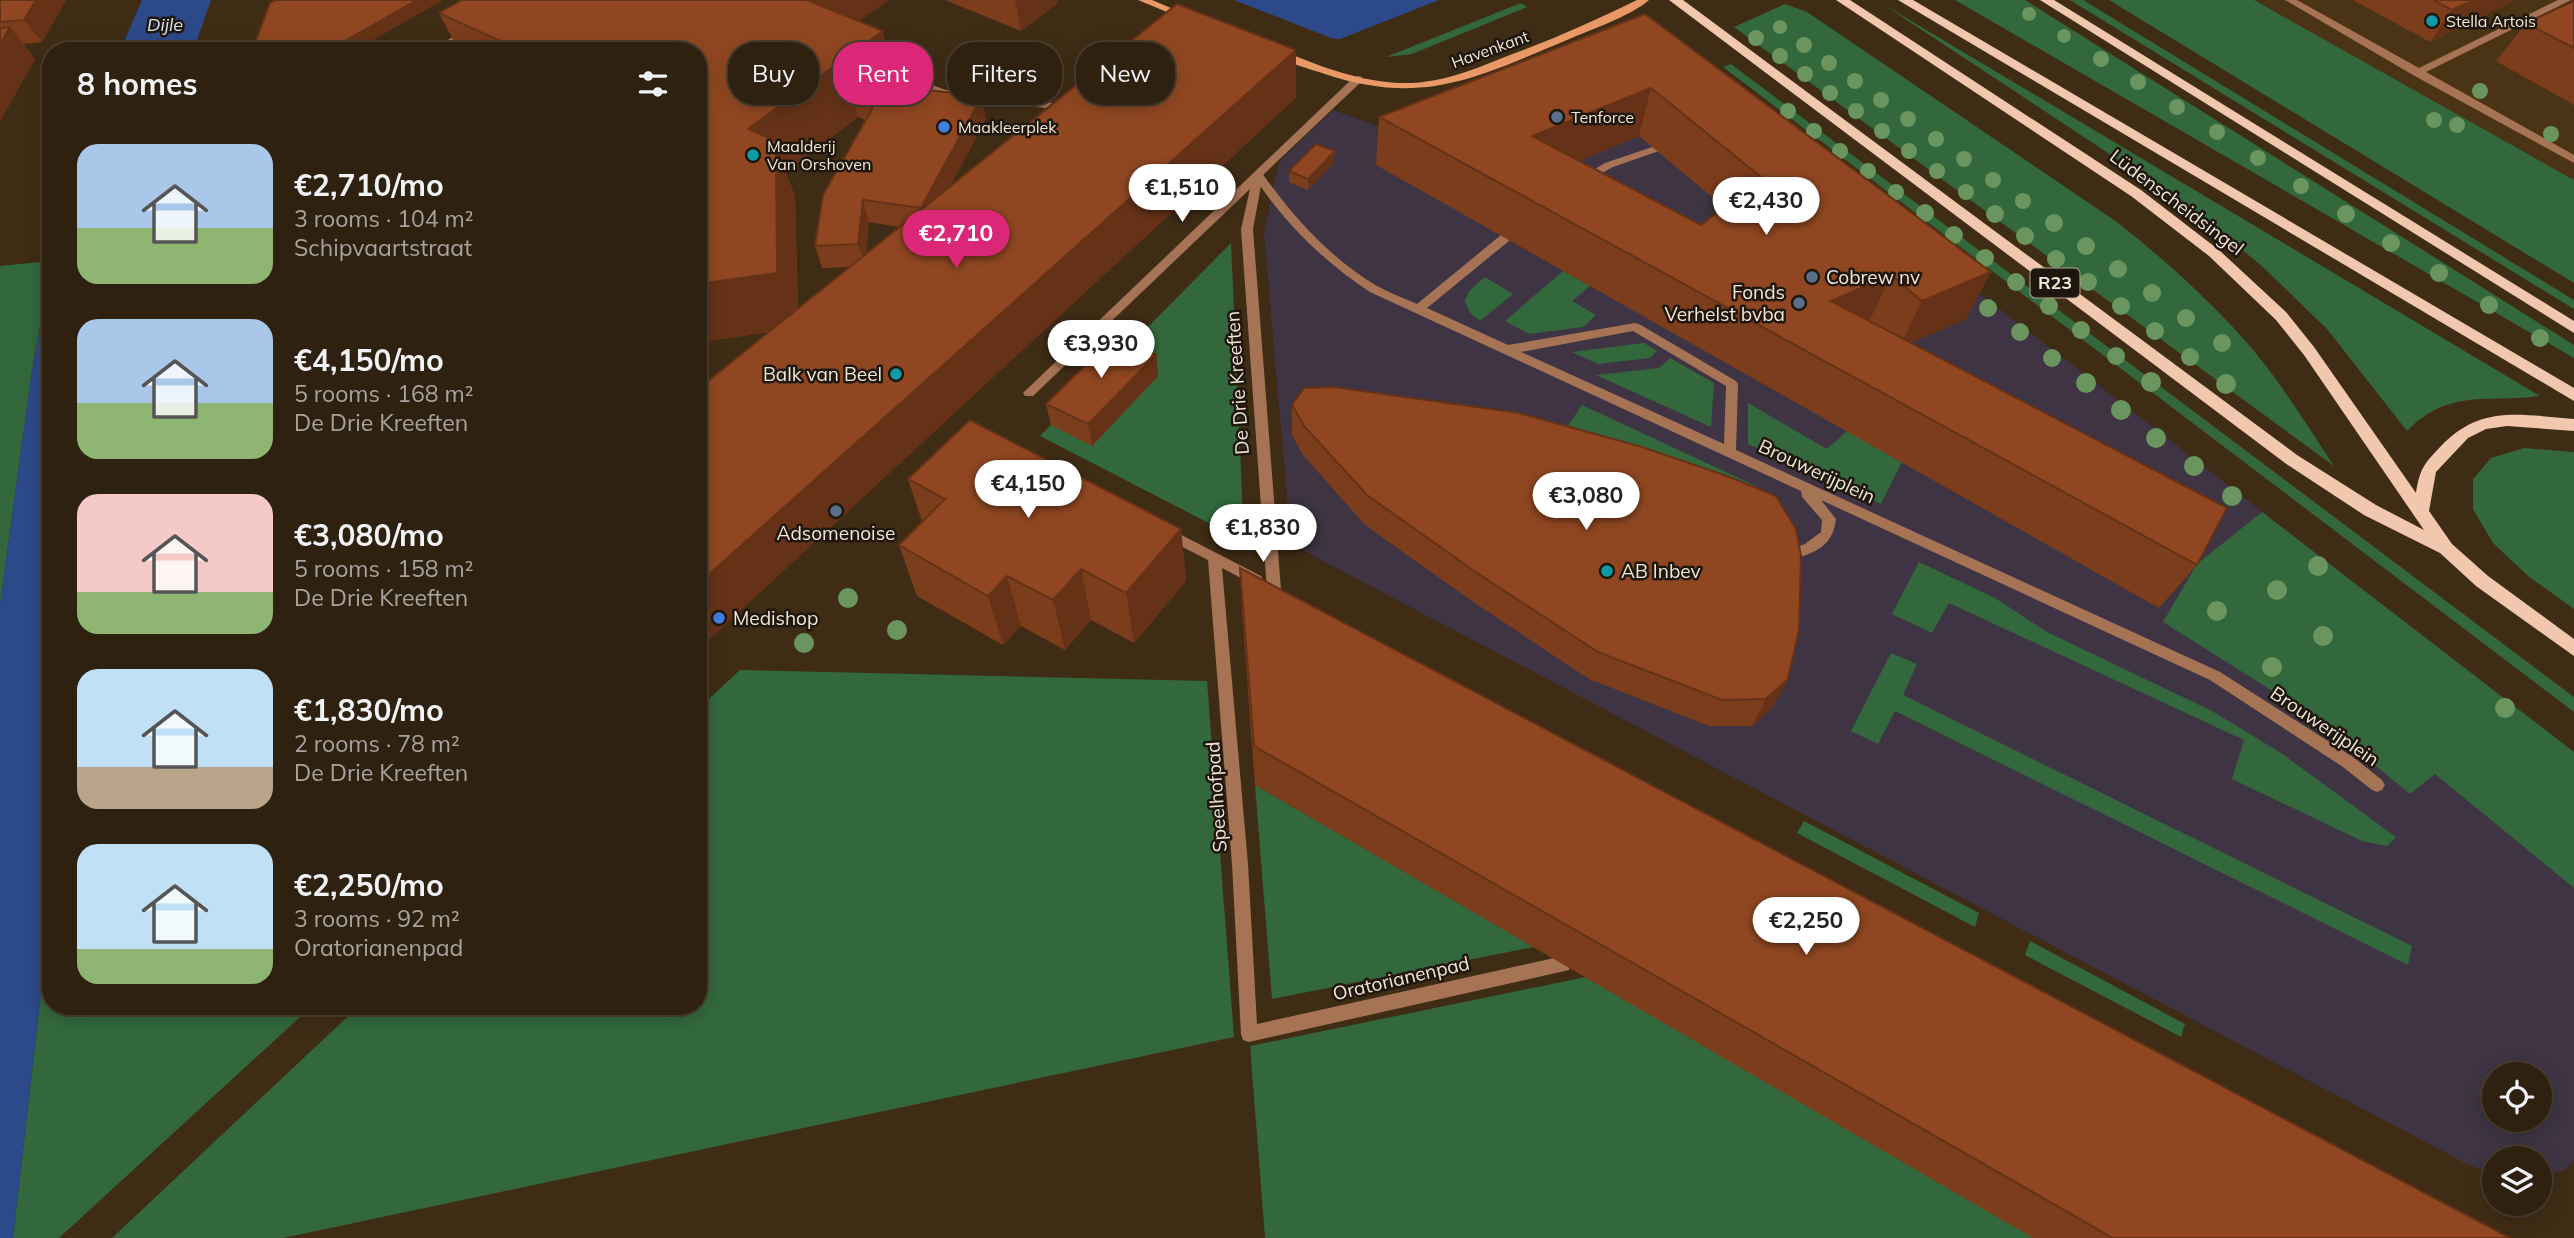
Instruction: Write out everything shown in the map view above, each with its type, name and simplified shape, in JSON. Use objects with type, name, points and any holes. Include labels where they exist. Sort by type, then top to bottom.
[{"type":"main road","name":"R23","points":[[1675,0],[2291,459],[2370,510],[2446,549],[2482,581],[2574,649]]},
{"type":"main road","name":"Lüdenscheidsingel","points":[[1842,0],[2136,193],[2214,253],[2281,316],[2309,351],[2421,510]]},
{"type":"main road","name":"Lüdenscheidsingel","points":[[1904,0],[2574,394]]},
{"type":"main road","points":[[2046,0],[2574,328]]},
{"type":"main road","points":[[2421,510],[2428,470],[2462,434],[2483,424],[2507,420],[2574,425]]},
{"type":"main road","name":"R23","points":[[2421,510],[2446,549]]},
{"type":"street","points":[[1143,0],[1194,20],[1180,30]]},
{"type":"street","name":"Havenkant","points":[[1268,49],[1381,85],[1420,86],[1455,80],[1598,25],[1644,0]]},
{"type":"street","points":[[2290,0],[2574,160]]},
{"type":"street","points":[[2417,73],[2566,0]]},
{"type":"street","points":[[450,42],[478,25]]},
{"type":"street","points":[[1029,393],[1358,79]]},
{"type":"street","points":[[933,89],[944,93],[1083,109]]},
{"type":"street","points":[[1572,187],[1609,165],[1655,149]]},
{"type":"street","name":"Brouwerijplein","points":[[1258,175],[1285,215],[1339,268],[1374,289],[2215,676],[2348,762],[2377,785]]},
{"type":"street","name":"De Drie Kreeften","points":[[1154,526],[1280,593],[1247,229],[1258,175]]},
{"type":"street","points":[[1418,309],[1505,238]]},
{"type":"street","points":[[1506,350],[1635,327],[1732,384],[1730,452]]},
{"type":"street","points":[[1783,558],[1810,548],[1827,534],[1829,519],[1814,498],[1799,485]]},
{"type":"street","name":"Speelhofpad","points":[[1214,557],[1239,850],[1249,1034]]},
{"type":"street","name":"Oratorianenpad","points":[[1249,1034],[1563,964]]},
{"type":"shaded area","points":[[2254,0],[2574,0],[2574,180]]},
{"type":"shaded area","points":[[1709,85],[2574,752],[2574,1160],[2565,1170],[2552,1174],[2552,1146],[2482,1146],[2482,1170],[2465,1163],[1291,544],[1264,233],[1279,163],[1333,110],[1380,127]]},
{"type":"green space","points":[[1955,0],[2025,0],[2574,345],[2574,358]]},
{"type":"green space","points":[[2070,0],[2083,0],[2574,300],[2574,309]]},
{"type":"green space","points":[[2109,0],[2254,0],[2574,180],[2574,283]]},
{"type":"green space","points":[[1521,3],[1527,7],[1412,54],[1386,57]]},
{"type":"green space","points":[[1881,3],[2540,396],[2454,403],[2438,408],[2407,431],[2327,329],[2263,267],[2217,229],[2167,192]]},
{"type":"green space","points":[[1785,4],[1807,12],[2117,222],[2149,248],[2211,305],[2253,350],[2290,399],[2334,466],[1734,27]]},
{"type":"green space","points":[[1731,64],[2574,697],[2574,712],[1723,67]]},
{"type":"green space","points":[[1231,243],[1243,519],[1230,534],[1040,436]]},
{"type":"green space","points":[[42,262],[42,313],[0,604],[0,266]]},
{"type":"green space","points":[[1563,271],[1590,286],[1572,301],[1596,315],[1583,327],[1529,334],[1505,321]]},
{"type":"green space","points":[[1485,277],[1513,294],[1480,321],[1470,313],[1465,301],[1469,291]]},
{"type":"green space","points":[[1644,343],[1657,351],[1650,358],[1598,364],[1572,352]]},
{"type":"green space","points":[[1670,358],[1714,383],[1711,427],[1596,375],[1659,368]]},
{"type":"green space","points":[[1748,403],[1827,449],[1847,431],[1902,462],[1881,504],[1748,444]]},
{"type":"green space","points":[[1582,405],[1756,486],[1767,499],[1563,433]]},
{"type":"green space","points":[[2524,448],[2574,452],[2574,609],[2528,576],[2493,543],[2473,509],[2473,479],[2491,458]]},
{"type":"green space","points":[[2262,512],[2574,752],[2574,888],[2435,774],[2410,794],[2325,724],[2163,622],[2197,564]]},
{"type":"green space","points":[[1919,562],[1995,598],[2047,632],[2212,711],[2281,753],[2396,837],[2387,846],[2362,841],[2232,779],[2244,740],[1949,603],[1932,633],[1892,614]]},
{"type":"green space","points":[[1891,653],[1917,664],[1903,695],[2412,946],[2408,965],[1895,711],[1878,744],[1851,731]]},
{"type":"green space","points":[[740,670],[1207,681],[1234,1037],[283,1238],[112,1238],[349,1015],[707,1015],[707,701]]},
{"type":"green space","points":[[1255,785],[1534,947],[1272,999]]},
{"type":"green space","points":[[1804,821],[1979,913],[1975,927],[1797,833]]},
{"type":"green space","points":[[2030,941],[2185,1024],[2181,1037],[2025,955]]},
{"type":"green space","points":[[1586,977],[2034,1238],[1265,1238],[1250,1046]]},
{"type":"green space","points":[[42,985],[42,1015],[302,1015],[59,1238],[13,1238]]},
{"type":"water","name":"Dijle","points":[[142,0],[211,0],[196,42],[124,42]]},
{"type":"water","points":[[1234,0],[1439,0],[1340,39],[1331,38]]},
{"type":"water","points":[[42,315],[42,985],[13,1238],[0,1238],[0,604]]},
{"type":"building","points":[[0,0],[36,0],[24,20],[0,22]]},
{"type":"building","points":[[276,0],[417,0],[343,42],[255,42],[270,3]]},
{"type":"building","points":[[462,0],[807,0],[883,31],[868,42],[833,42],[833,67],[819,77],[819,42],[728,42],[728,105],[781,105],[748,129],[776,141],[777,273],[707,283],[707,42],[502,42],[439,13]]},
{"type":"building","points":[[2433,0],[2474,0],[2452,10]]},
{"type":"building","points":[[2574,1],[2574,48],[2526,23]]},
{"type":"building","name":"Balk van Beel","points":[[1177,4],[1296,50],[707,576],[707,382],[1051,105],[1062,105],[1062,96],[1076,85],[1076,105],[1175,105],[1175,42],[1130,42]]},
{"type":"building","points":[[1645,14],[1991,272],[1922,301],[1891,275],[1831,301],[2227,508],[2197,565],[1379,117]],"holes":[[[1651,88],[1761,177],[1701,225],[1532,136]]]},
{"type":"building","points":[[10,27],[0,44],[0,28]]},
{"type":"building","points":[[933,91],[947,92],[947,105],[977,105],[921,208],[863,200],[858,244],[815,246],[823,195],[874,105],[933,105]]},
{"type":"building","points":[[1316,144],[1335,151],[1308,179],[1289,171]]},
{"type":"building","points":[[1115,336],[1156,355],[1088,424],[1046,404]]},
{"type":"building","name":"AB Inbev","points":[[1334,387],[1519,413],[1642,447],[1776,496],[1796,529],[1801,556],[1799,630],[1788,679],[1766,699],[1722,700],[1598,652],[1474,571],[1367,495],[1304,426],[1292,405],[1304,388]]},
{"type":"building","points":[[970,420],[1181,529],[1126,593],[1081,569],[1053,600],[1007,576],[988,596],[899,545],[945,499],[908,479]]},
{"type":"building","points":[[1240,568],[2510,1238],[2113,1238],[1254,746]]},
{"type":"place","name":"Stella Artois","points":[[2432,21]]},
{"type":"place","name":"Tenforce","points":[[1557,117]]},
{"type":"place","name":"Maakleerplek","points":[[944,127]]},
{"type":"place","name":"Maalderij Van Orshoven","points":[[753,155]]},
{"type":"place","name":"Cobrew nv","points":[[1812,277]]},
{"type":"place","name":"Fonds Verhelst bvba","points":[[1799,303]]},
{"type":"place","name":"Balk van Beel","points":[[896,374]]},
{"type":"place","name":"Adsomenoise","points":[[836,511]]},
{"type":"place","name":"AB Inbev","points":[[1607,571]]},
{"type":"place","name":"Medishop","points":[[719,618]]}]
